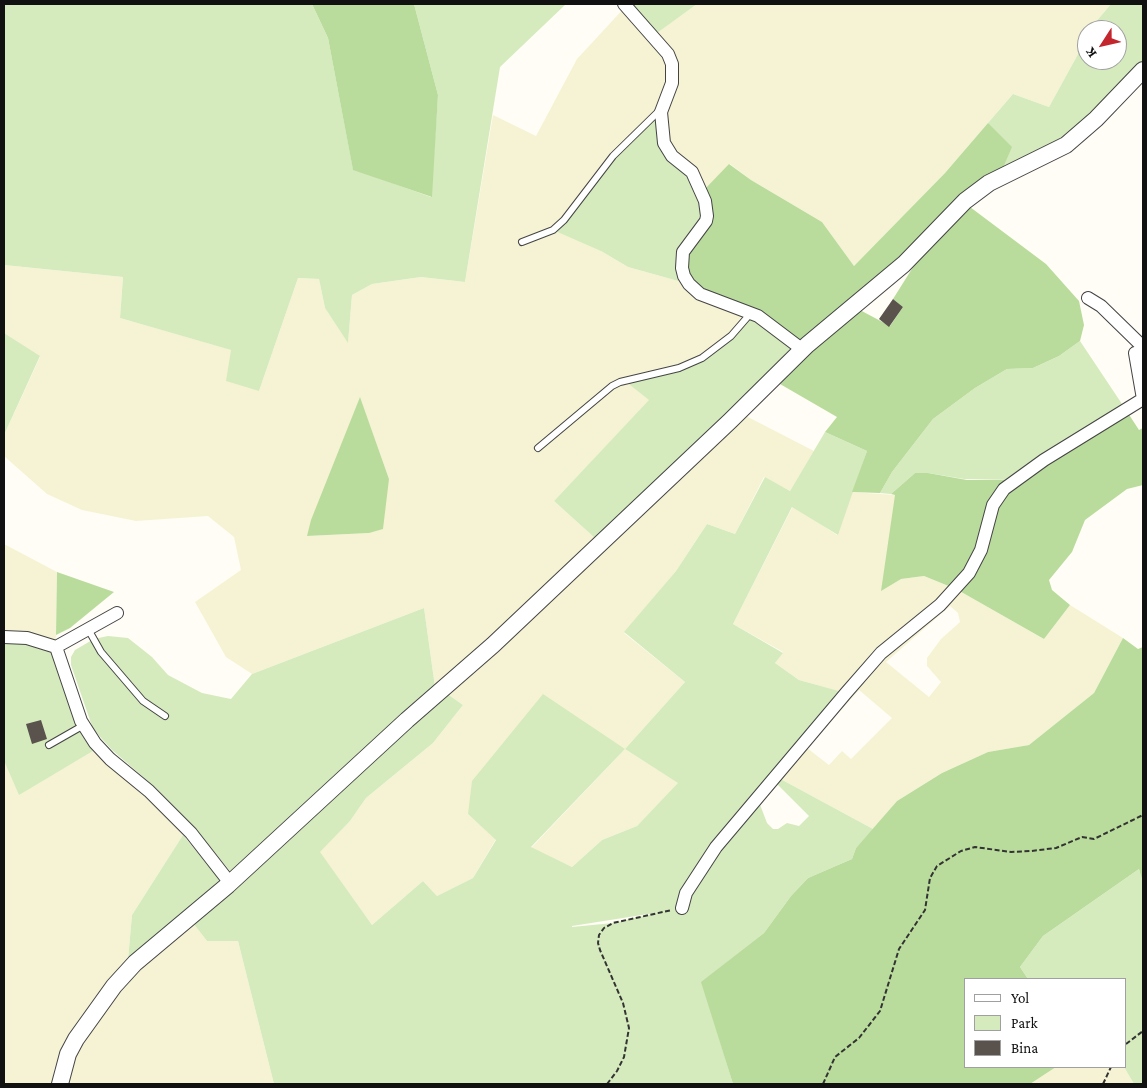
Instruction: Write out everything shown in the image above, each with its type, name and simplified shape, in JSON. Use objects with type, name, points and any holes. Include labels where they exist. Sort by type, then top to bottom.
[{"type":"street","points":[[624,4],[668,54],[672,64],[672,83],[660,122],[664,144],[672,156],[692,172],[707,209],[706,221],[683,252],[682,268],[684,276],[689,284],[700,294],[751,313],[785,334],[803,350]]},
{"type":"street","points":[[60,1084],[68,1054],[76,1040],[126,971],[230,883],[493,645],[803,350],[890,276],[970,197],[989,183],[1066,145],[1096,119],[1143,70]]},
{"type":"street","points":[[1088,298],[1106,310],[1143,347]]},
{"type":"street","points":[[682,908],[686,894],[716,847],[840,700],[881,654],[940,605],[969,573],[981,550],[993,505],[1004,489],[1044,460],[1143,399],[1135,352],[1143,352]]},
{"type":"street","points":[[4,637],[28,638],[56,647],[118,613]]},
{"type":"street","points":[[56,647],[84,725],[110,759],[149,791],[192,832],[230,883]]},
{"type":"lane","points":[[522,242],[553,230],[613,156],[664,105]]},
{"type":"lane","points":[[538,448],[612,386],[620,382],[679,368],[702,358],[731,336],[751,313]]},
{"type":"lane","points":[[88,629],[101,652],[143,701],[165,716]]},
{"type":"lane","points":[[49,745],[84,725]]},
{"type":"path","points":[[823,1084],[835,1057],[859,1038],[880,1011],[899,949],[925,910],[930,878],[938,866],[961,851],[975,848],[1011,852],[1031,851],[1056,848],[1082,838],[1094,839],[1143,815]]},
{"type":"path","points":[[607,1084],[618,1071],[624,1057],[629,1028],[623,1003],[598,943],[599,935],[604,928],[613,923],[682,908]]},
{"type":"path","points":[[1127,1043],[1143,1031]]},
{"type":"path","points":[[1103,1084],[1111,1068]]},
{"type":"shaded area","points":[[697,4],[1111,4],[1097,20],[1077,20],[1077,56],[1049,107],[1013,94],[945,173],[854,266],[822,222],[751,180],[730,164],[702,192],[601,251],[628,267],[689,284],[740,308],[745,320],[702,358],[626,381],[650,400],[554,501],[596,539],[435,687],[424,608],[252,674],[226,657],[195,602],[241,570],[234,537],[208,516],[136,521],[82,510],[47,494],[4,456],[4,435],[40,357],[4,333],[4,265],[123,277],[120,318],[232,350],[259,391],[298,278],[319,279],[325,308],[348,342],[352,295],[372,284],[421,277],[465,282],[493,115],[536,136],[577,59],[626,6],[654,35]],"holes":[[[360,398],[389,479],[369,533],[308,536]]]},
{"type":"shaded area","points":[[746,416],[814,451],[790,491],[764,477],[735,534],[707,524],[676,571],[624,633],[685,682],[625,749],[468,814],[496,839],[473,878],[437,896],[423,881],[372,925],[319,852],[350,821],[366,798],[433,743],[463,705],[446,693]]},
{"type":"shaded area","points":[[852,492],[895,495],[901,579],[924,576],[956,589],[1044,639],[1070,605],[1123,638],[1094,693],[1029,745],[988,752],[942,773],[897,801],[873,829],[775,776],[845,693],[799,680],[775,663],[783,652],[733,624],[793,506],[837,535]],"holes":[[[950,606],[958,613],[960,622],[941,639],[927,658],[927,666],[941,682],[929,697],[886,662]],[[859,690],[892,718],[851,759],[842,751],[829,765],[807,748]]]},
{"type":"shaded area","points":[[4,544],[57,572],[56,647],[4,637]]},
{"type":"shaded area","points":[[625,749],[679,783],[637,826],[602,840],[572,867],[531,848]]},
{"type":"shaded area","points":[[93,751],[156,807],[183,835],[132,915],[128,960],[67,1039],[54,1069],[52,1084],[4,1084],[4,761],[19,794]]},
{"type":"shaded area","points":[[193,923],[207,941],[238,941],[274,1084],[67,1084],[69,1070],[80,1044],[124,983]]},
{"type":"shaded area","points":[[1054,1068],[1125,1068],[1134,1084],[1030,1084]]},
{"type":"green space","points":[[4,4],[312,4],[328,38],[353,169],[431,197],[438,95],[414,4],[566,4],[500,67],[465,282],[421,277],[372,284],[352,295],[348,343],[325,308],[319,279],[298,278],[259,391],[226,381],[231,350],[120,318],[123,277],[4,265]]},
{"type":"green space","points":[[312,4],[414,4],[438,95],[432,197],[353,170],[328,38]]},
{"type":"green space","points":[[624,4],[697,4],[653,36]]},
{"type":"green space","points":[[1111,4],[1143,4],[1143,60],[1090,119],[1063,139],[1002,170],[988,123],[1013,94],[1049,107],[1077,56],[1077,70],[1127,70],[1127,20],[1097,20]]},
{"type":"green space","points":[[664,105],[661,133],[685,165],[705,201],[689,284],[628,267],[601,251],[553,230],[595,177]]},
{"type":"green space","points":[[988,123],[1012,147],[1002,170],[797,345],[785,334],[700,294],[681,260],[701,230],[702,192],[729,164],[751,180],[822,222],[854,266],[945,173]]},
{"type":"green space","points":[[970,207],[1046,264],[1079,301],[1084,325],[1080,341],[1059,356],[1033,368],[1007,369],[975,388],[933,419],[892,472],[880,493],[852,492],[867,451],[825,432],[837,417],[780,384],[814,349],[858,309],[890,326],[903,307],[893,299],[915,264]]},
{"type":"green space","points":[[751,313],[797,345],[596,539],[554,501],[649,400],[625,381],[679,368],[717,347]]},
{"type":"green space","points":[[4,333],[40,356],[4,435]]},
{"type":"green space","points":[[1080,341],[1126,410],[1013,480],[964,479],[928,473],[915,473],[891,494],[880,493],[892,472],[933,419],[975,388],[1007,369],[1033,368],[1059,356]]},
{"type":"green space","points":[[360,397],[389,479],[383,529],[369,533],[307,536],[311,520]]},
{"type":"green space","points":[[1126,410],[1139,430],[1143,428],[1143,485],[1127,489],[1085,520],[1072,552],[1049,580],[1052,590],[1070,605],[1044,639],[956,589],[924,576],[901,579],[881,591],[895,495],[891,494],[915,473],[928,473],[967,480],[1013,480]]},
{"type":"green space","points":[[825,432],[867,451],[838,535],[792,507],[733,624],[783,653],[775,663],[799,680],[846,693],[775,776],[873,829],[856,848],[852,859],[808,878],[791,896],[764,933],[702,982],[733,1084],[274,1084],[238,941],[207,941],[193,923],[446,693],[463,705],[433,743],[366,798],[350,821],[320,852],[372,925],[423,881],[437,896],[473,878],[496,840],[468,814],[472,781],[543,694],[625,749],[685,682],[624,632],[676,571],[707,524],[735,534],[765,477],[790,491]],"holes":[[[625,749],[678,783],[637,826],[602,840],[572,867],[531,847]],[[777,784],[809,816],[799,826],[787,823],[778,829],[773,829],[767,823],[759,802]],[[661,912],[613,923],[572,926]]]},
{"type":"green space","points":[[57,572],[114,592],[70,628],[56,635]]},
{"type":"green space","points":[[424,608],[435,687],[231,872],[189,822],[156,788],[112,750],[93,729],[71,665],[71,657],[75,650],[94,639],[108,636],[128,638],[152,657],[168,675],[202,693],[231,699],[252,674]]},
{"type":"green space","points":[[4,637],[48,644],[81,734],[93,751],[19,795],[4,761]]},
{"type":"green space","points":[[1123,638],[1138,649],[1143,647],[1143,883],[1139,869],[1043,936],[1020,967],[1027,978],[964,978],[964,1068],[1054,1068],[1030,1084],[733,1084],[701,982],[764,933],[791,896],[808,878],[852,859],[856,848],[897,801],[942,773],[988,752],[1029,745],[1094,693]]},
{"type":"green space","points":[[183,835],[220,880],[128,960],[132,915]]},
{"type":"green space","points":[[1139,869],[1143,883],[1143,1084],[1134,1084],[1125,1068],[1127,1068],[1127,978],[1027,978],[1020,967],[1043,936]]},
{"type":"building","points":[[893,299],[903,307],[889,327],[879,319]]},
{"type":"building","points":[[41,720],[47,739],[32,744],[26,724]]}]
